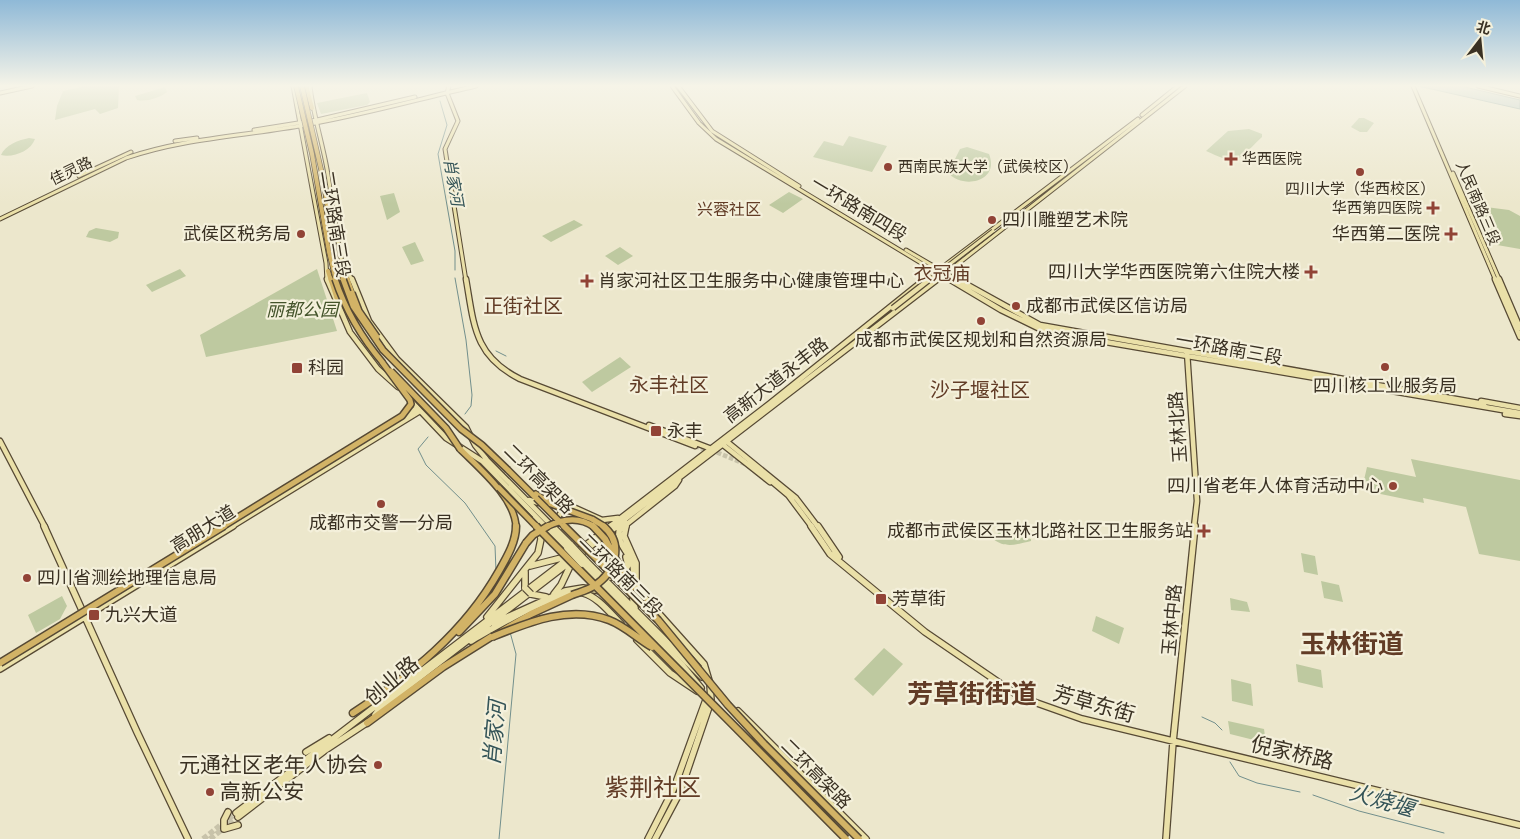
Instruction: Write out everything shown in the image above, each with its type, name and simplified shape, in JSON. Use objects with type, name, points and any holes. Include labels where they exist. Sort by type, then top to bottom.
[{"type":"highway","name":"二环高架路","points":[[304,125],[316,175],[326,248],[333,276],[349,316],[371,350],[446,428],[460,449],[661,645],[846,839]]},
{"type":"highway","name":"二环高架路","points":[[312,125],[341,276],[360,319],[383,350],[461,429],[482,444],[522,483],[658,620],[728,705],[764,744],[859,839]]},
{"type":"highway","points":[[328,271],[337,298],[360,339],[371,350]]},
{"type":"highway","points":[[344,272],[359,311],[383,347],[383,350]]},
{"type":"highway","points":[[0,662],[77,612],[99,601],[402,416],[411,404],[411,398],[382,362]]},
{"type":"highway","points":[[367,723],[443,667],[531,614],[597,584],[612,568],[617,551],[616,538],[605,526],[551,504],[522,483]]},
{"type":"highway","points":[[442,647],[468,617],[493,582],[514,539],[516,529],[515,516],[510,504],[500,494],[499,488]]},
{"type":"highway","points":[[353,713],[426,661],[475,618],[495,594],[533,535],[543,527],[562,520],[580,521],[599,531],[625,579],[657,615],[658,620]]},
{"type":"highway","points":[[492,637],[552,616],[583,613],[610,620],[661,645]]},
{"type":"main road","name":"佳灵路","points":[[0,218],[143,151],[171,144],[294,125]]},
{"type":"main road","name":"二环路南三段","points":[[301,125],[312,174],[320,239],[328,271],[326,278],[350,332],[378,369],[394,383],[446,438],[482,461],[523,500],[683,666],[709,699],[846,839]]},
{"type":"main road","name":"二环路南三段","points":[[318,125],[344,272],[348,274],[369,321],[397,359],[466,427],[475,445],[509,486]]},
{"type":"main road","points":[[455,125],[445,150],[474,328],[484,352],[509,374],[696,446]]},
{"type":"main road","points":[[700,125],[707,135],[783,181],[799,187]]},
{"type":"main road","name":"一环路南四段","points":[[702,125],[710,135],[946,275]]},
{"type":"main road","points":[[708,125],[712,130],[799,187]]},
{"type":"main road","points":[[871,328],[1132,125]]},
{"type":"main road","name":"人民南路三段","points":[[1431,125],[1520,337]]},
{"type":"main road","name":"人民南路三段","points":[[1432,125],[1520,328]]},
{"type":"main road","name":"高新大道永丰路","points":[[670,482],[683,475],[871,328],[879,315],[937,270],[1009,220]]},
{"type":"main road","name":"高新大道永丰路","points":[[565,566],[595,539],[670,482],[709,448],[946,275],[1004,229],[1009,220]]},
{"type":"main road","name":"一环路南三段","points":[[946,275],[1001,310],[1038,328],[1414,393]]},
{"type":"main road","name":"玉林北路","points":[[1187,354],[1197,501]]},
{"type":"main road","points":[[1414,393],[1520,412]]},
{"type":"main road","points":[[1414,393],[1443,394],[1520,412]]},
{"type":"main road","name":"高朋大道","points":[[0,669],[418,410]]},
{"type":"main road","points":[[642,425],[709,448]]},
{"type":"main road","points":[[642,425],[704,452]]},
{"type":"main road","points":[[0,441],[32,502],[85,615],[136,732],[188,839]]},
{"type":"main road","points":[[724,442],[811,520]]},
{"type":"main road","points":[[655,839],[674,808],[680,792],[709,699],[710,684],[704,664],[636,588],[636,565],[625,541],[624,532],[627,524],[675,486],[683,475]]},
{"type":"main road","points":[[770,479],[811,520]]},
{"type":"main road","name":"二环路南三段","points":[[523,500],[558,532],[636,612],[661,645],[710,684],[866,839]]},
{"type":"main road","points":[[523,500],[542,505],[575,507],[590,517],[601,520],[614,519],[628,514]]},
{"type":"main road","points":[[482,626],[528,568],[540,547],[542,532],[523,500]]},
{"type":"main road","name":"玉林中路","points":[[1166,839],[1173,742],[1197,501]]},
{"type":"main road","points":[[558,532],[556,524],[558,517],[564,512],[573,510],[579,512],[596,525],[595,539],[612,541],[626,558],[628,563],[626,571],[618,578],[600,575]]},
{"type":"main road","points":[[628,514],[620,527],[618,537],[620,544],[633,564],[631,593],[636,612]]},
{"type":"main road","name":"芳草东街","points":[[811,520],[830,554],[843,562],[925,632],[1020,697],[1062,713],[1173,742]]},
{"type":"main road","points":[[574,557],[561,585],[552,595],[535,596],[526,590],[524,579],[528,568],[534,564],[574,557]]},
{"type":"main road","name":"高新大道永丰路","points":[[558,566],[574,557]]},
{"type":"main road","name":"创业路","points":[[237,818],[324,751],[367,723],[381,708],[558,566]]},
{"type":"main road","name":"创业路","points":[[237,818],[343,729],[465,636],[482,626],[565,566]]},
{"type":"main road","points":[[482,626],[552,595],[574,588],[601,591],[617,598]]},
{"type":"main road","points":[[457,648],[560,596],[578,592],[589,596],[605,608],[670,673],[709,699]]},
{"type":"main road","name":"高朋大道","points":[[0,662],[85,615]]},
{"type":"main road","points":[[465,636],[474,625]]},
{"type":"main road","points":[[648,839],[660,821],[674,792],[692,736],[709,699]]},
{"type":"main road","points":[[306,752],[343,729]]},
{"type":"main road","name":"倪家桥路","points":[[1173,742],[1520,825]]},
{"type":"main road","points":[[228,812],[224,820],[224,829],[228,829],[237,818]]},
{"type":"green space","points":[[1353,125],[1372,125],[1367,132],[1360,132],[1351,127]]},
{"type":"green space","points":[[1249,129],[1262,134],[1262,137],[1237,159],[1226,159],[1206,151],[1228,131]]},
{"type":"green space","points":[[849,136],[887,146],[872,172],[813,157],[824,141],[843,146]]},
{"type":"green space","points":[[29,138],[35,139],[26,150],[6,156],[1,155],[9,146]]},
{"type":"green space","points":[[967,147],[989,154],[991,163],[989,171],[985,176],[971,182],[955,178],[948,173],[960,149]]},
{"type":"green space","points":[[789,192],[803,199],[783,213],[769,205]]},
{"type":"green space","points":[[394,193],[400,212],[387,220],[380,196]]},
{"type":"green space","points":[[1478,206],[1509,210],[1520,216],[1520,249],[1497,245]]},
{"type":"green space","points":[[574,220],[583,225],[551,242],[542,236]]},
{"type":"green space","points":[[96,228],[119,232],[118,238],[110,242],[86,237],[89,231]]},
{"type":"green space","points":[[415,242],[424,261],[411,265],[402,247]]},
{"type":"green space","points":[[620,247],[633,256],[618,265],[605,256]]},
{"type":"green space","points":[[180,269],[186,276],[152,292],[146,285]]},
{"type":"green space","name":"丽都公园","points":[[317,269],[337,331],[206,357],[200,335]]},
{"type":"green space","points":[[620,357],[631,367],[592,392],[582,382]]},
{"type":"green space","points":[[1411,459],[1520,480],[1520,561],[1479,554],[1466,507],[1423,498],[1424,503],[1371,492],[1364,480],[1367,467],[1416,477]]},
{"type":"green space","points":[[999,532],[1031,539],[1031,541],[1012,545],[1002,544],[993,539]]},
{"type":"green space","points":[[1301,553],[1315,556],[1318,575],[1304,572]]},
{"type":"green space","points":[[1321,581],[1339,585],[1343,602],[1324,598]]},
{"type":"green space","points":[[62,596],[67,606],[60,619],[36,633],[28,615]]},
{"type":"green space","points":[[1230,598],[1247,602],[1250,612],[1231,610]]},
{"type":"green space","points":[[1096,616],[1124,628],[1119,644],[1092,631]]},
{"type":"green space","points":[[884,648],[903,664],[873,696],[854,679]]},
{"type":"green space","points":[[1296,664],[1321,670],[1323,688],[1298,682]]},
{"type":"green space","points":[[1231,679],[1251,684],[1253,706],[1232,701]]},
{"type":"green space","points":[[1228,721],[1264,729],[1266,743],[1230,734]]},
{"type":"waterway","name":"肖家河","points":[[447,125],[438,154],[455,251],[455,270]]},
{"type":"waterway","name":"火烧堰","points":[[455,278],[466,340],[472,395],[471,406],[465,414]]},
{"type":"waterway","name":"火烧堰","points":[[496,351],[506,356]]},
{"type":"waterway","name":"肖家河","points":[[428,437],[418,449],[426,465],[465,503],[495,546],[496,571]]},
{"type":"waterway","name":"肖家河","points":[[499,839],[516,654],[510,632]]},
{"type":"waterway","name":"火烧堰","points":[[1202,717],[1215,723],[1222,730]]},
{"type":"waterway","name":"火烧堰","points":[[1230,762],[1239,776],[1257,783],[1300,792]]},
{"type":"waterway","name":"火烧堰","points":[[1313,795],[1359,811],[1444,833]]},
{"type":"tunnel","points":[[695,446],[711,452]]},
{"type":"tunnel","points":[[711,450],[745,464]]},
{"type":"tunnel","points":[[203,839],[236,813]]},
{"type":"tunnel","points":[[210,839],[238,817]]},
{"type":"place","name":"华西医院","points":[[1231,159]]},
{"type":"place","name":"西南民族大学（武侯校区）","points":[[888,167]]},
{"type":"place","name":"四川大学（华西校区）","points":[[1360,172]]},
{"type":"place","name":"华西第四医院","points":[[1433,208]]},
{"type":"place","name":"四川雕塑艺术院","points":[[992,220]]},
{"type":"place","name":"武侯区税务局","points":[[301,234]]},
{"type":"place","name":"华西第二医院","points":[[1451,234]]},
{"type":"place","name":"四川大学华西医院第六住院大楼","points":[[1311,272]]},
{"type":"place","name":"肖家河社区卫生服务中心健康管理中心","points":[[587,281]]},
{"type":"place","name":"成都市武侯区信访局","points":[[1016,306]]},
{"type":"place","name":"成都市武侯区规划和自然资源局","points":[[981,321]]},
{"type":"place","name":"四川核工业服务局","points":[[1385,367]]},
{"type":"place","name":"科园","points":[[297,368]]},
{"type":"place","name":"永丰","points":[[656,431]]},
{"type":"place","name":"四川省老年人体育活动中心","points":[[1393,486]]},
{"type":"place","name":"成都市交警一分局","points":[[381,504]]},
{"type":"place","name":"成都市武侯区玉林北路社区卫生服务站","points":[[1204,531]]},
{"type":"place","name":"四川省测绘地理信息局","points":[[27,578]]},
{"type":"place","name":"芳草街","points":[[881,599]]},
{"type":"place","name":"九兴大道","points":[[94,615]]},
{"type":"place","name":"元通社区老年人协会","points":[[378,765]]},
{"type":"place","name":"高新公安","points":[[210,792]]},
{"type":"district","name":"兴蓉社区","points":[[729,209]]},
{"type":"district","name":"衣冠庙","points":[[942,273]]},
{"type":"district","name":"正街社区","points":[[523,306]]},
{"type":"district","name":"永丰社区","points":[[669,385]]},
{"type":"district","name":"沙子堰社区","points":[[980,390]]},
{"type":"district","name":"玉林街道","points":[[1352,644]]},
{"type":"district","name":"芳草街街道","points":[[972,694]]},
{"type":"district","name":"紫荆社区","points":[[653,788]]}]
